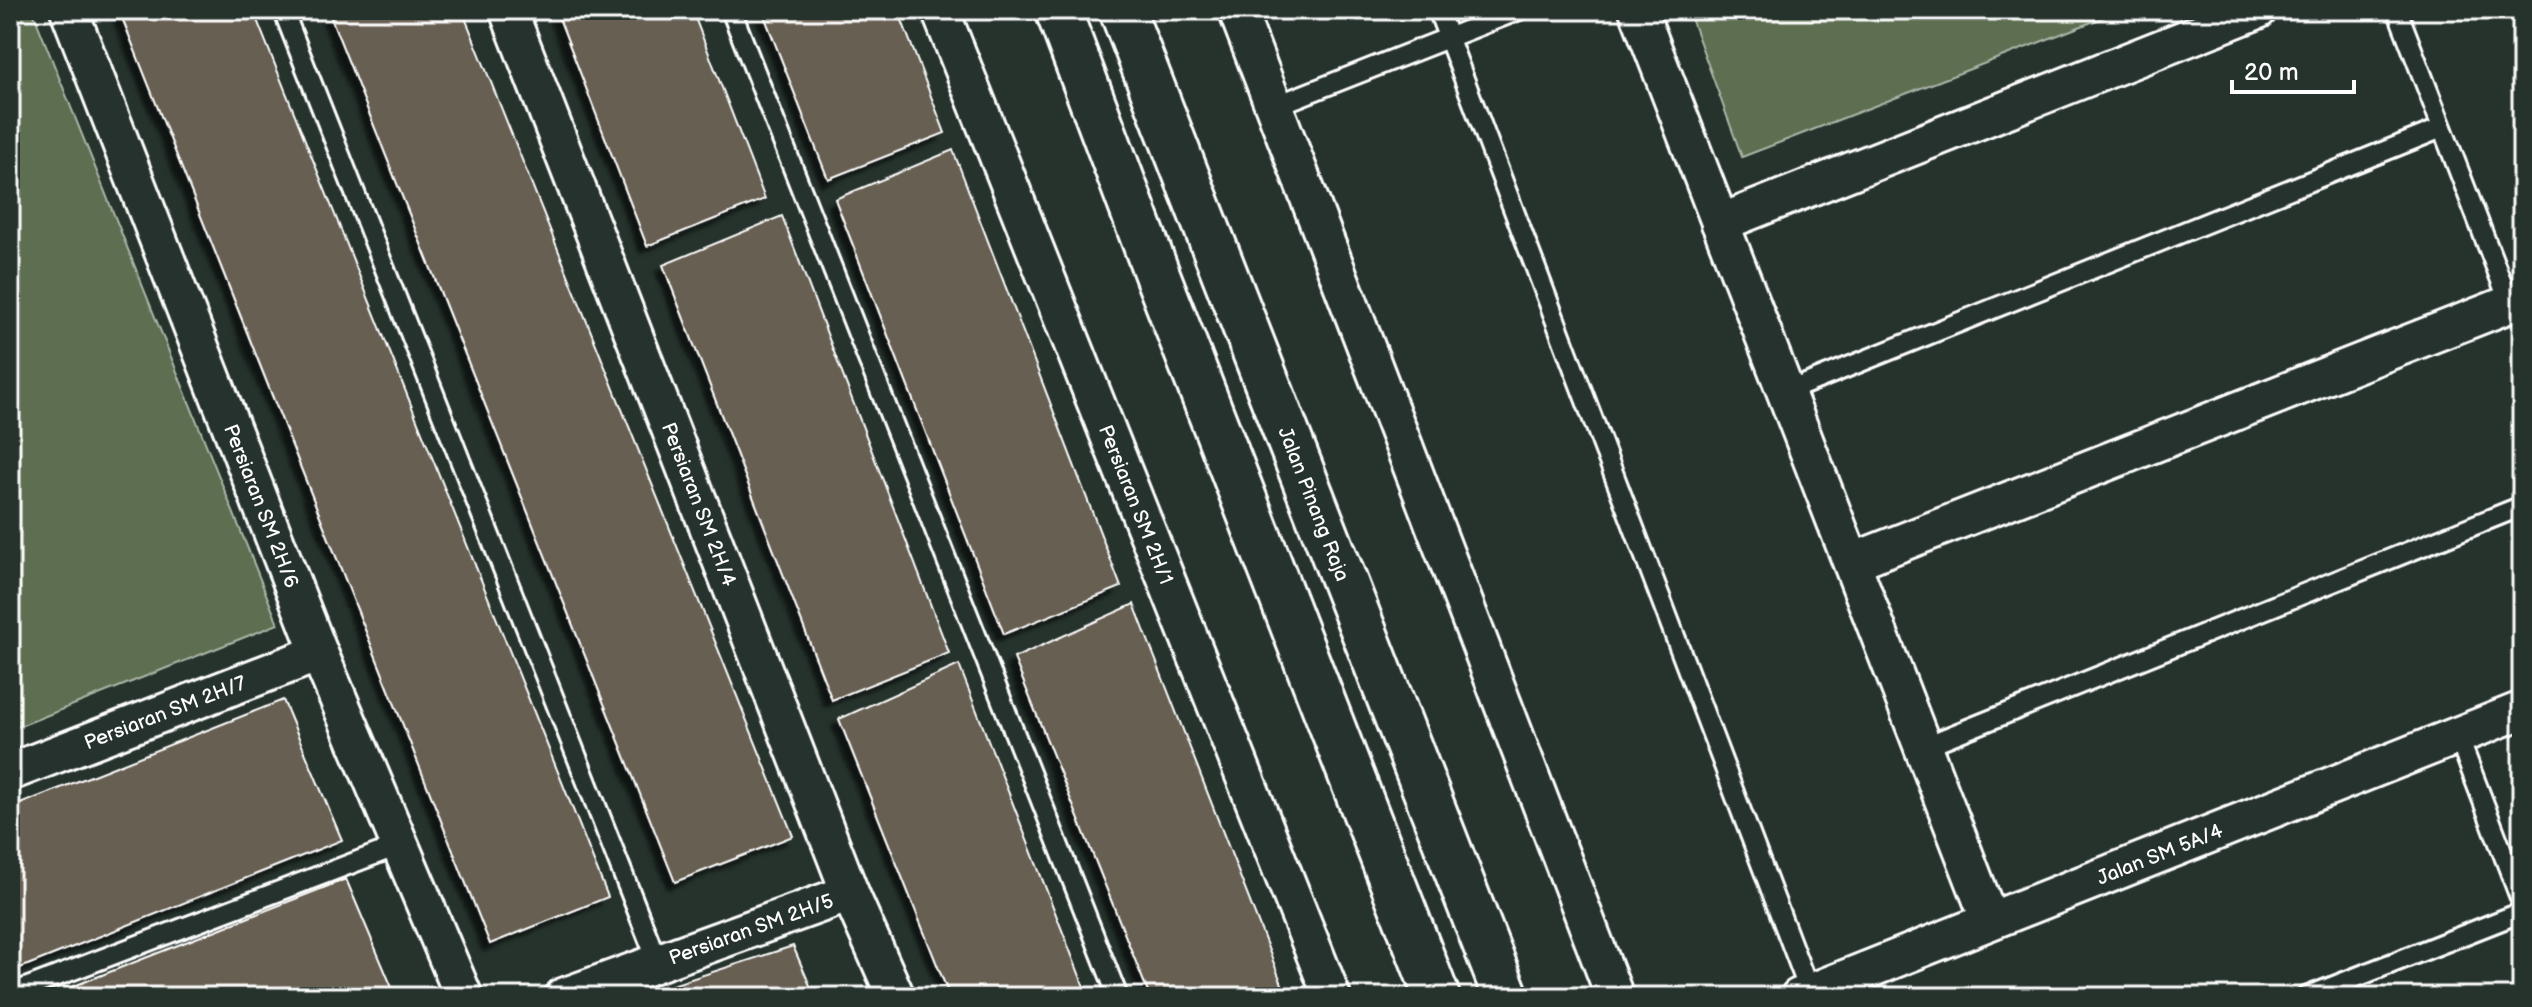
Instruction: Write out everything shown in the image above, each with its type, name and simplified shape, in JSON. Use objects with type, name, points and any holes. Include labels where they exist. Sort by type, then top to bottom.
[{"type":"main road","points":[[1058,10],[1437,997]]},
{"type":"main road","name":"Jalan Pinang Raja","points":[[1122,10],[1506,997]]},
{"type":"street","name":"Persiaran SM 2H/6","points":[[69,10],[319,653],[464,997]]},
{"type":"street","name":"Persiaran SM 2H/4","points":[[508,10],[850,893],[896,997]]},
{"type":"street","name":"Persiaran SM 2H/1","points":[[940,10],[1332,997]]},
{"type":"street","points":[[1237,10],[1615,997]]},
{"type":"street","points":[[1638,10],[1990,921]]},
{"type":"street","points":[[1720,223],[2258,10]]},
{"type":"street","points":[[1852,562],[2516,302]]},
{"type":"street","name":"Persiaran SM 2H/7","points":[[10,772],[319,653]]},
{"type":"street","name":"Jalan SM 5A/4","points":[[1804,995],[2522,710]]},
{"type":"street","name":"Persiaran SM 2H/5","points":[[563,997],[850,893]]},
{"type":"lane","points":[[283,10],[658,963]]},
{"type":"lane","points":[[731,10],[1118,997]]},
{"type":"lane","points":[[1438,10],[1804,995]]},
{"type":"lane","points":[[1275,106],[1519,10]]},
{"type":"lane","points":[[2397,10],[2442,128],[2516,302]]},
{"type":"lane","points":[[1786,392],[2442,128]]},
{"type":"lane","points":[[1923,747],[2522,506]]},
{"type":"lane","points":[[2458,736],[2522,903]]},
{"type":"lane","points":[[10,994],[400,845]]},
{"type":"lane","points":[[2306,997],[2522,912]]},
{"type":"green space","points":[[10,10],[32,10],[278,624],[10,730]]},
{"type":"green space","points":[[1688,10],[2123,10],[1742,157]]},
{"type":"building","points":[[119,10],[253,10],[608,897],[490,944]]},
{"type":"building","points":[[328,10],[462,10],[793,836],[675,882]]},
{"type":"building","points":[[556,10],[692,10],[765,199],[647,246]]},
{"type":"building","points":[[762,10],[898,10],[945,133],[828,179]]},
{"type":"building","points":[[953,150],[1121,587],[1004,634],[835,199]]},
{"type":"building","points":[[782,216],[949,653],[832,700],[663,265]]},
{"type":"building","points":[[1134,604],[1287,997],[1150,997],[1014,658]]},
{"type":"building","points":[[959,665],[1088,997],[950,997],[839,719]]},
{"type":"building","points":[[283,700],[342,840],[10,972],[10,808]]},
{"type":"building","points":[[346,879],[396,997],[46,997]]},
{"type":"building","points":[[793,946],[815,997],[677,997],[672,985]]}]
